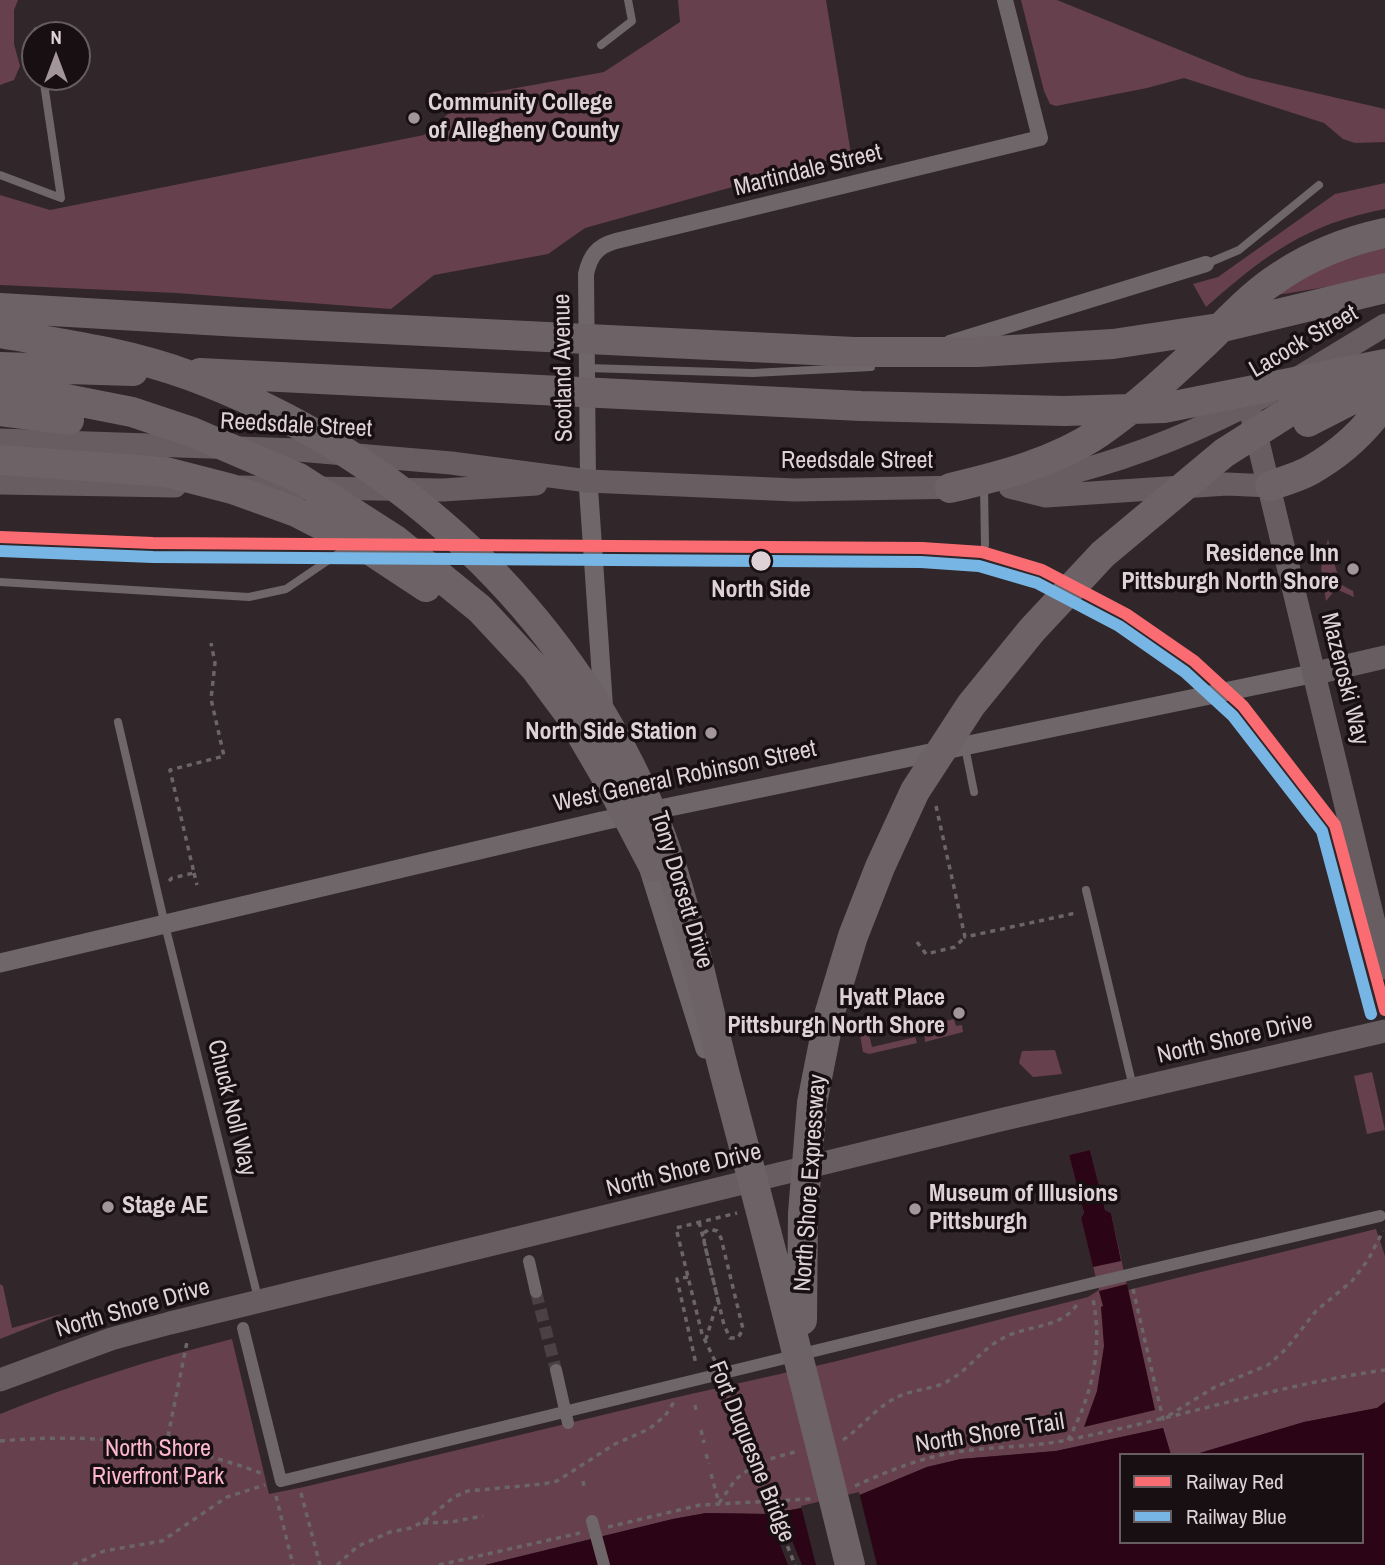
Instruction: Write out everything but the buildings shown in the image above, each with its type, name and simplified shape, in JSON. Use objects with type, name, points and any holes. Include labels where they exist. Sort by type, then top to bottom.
[{"type":"highway","points":[[950,488],[1001,476],[1057,454],[1098,433],[1157,389],[1249,300],[1281,275],[1343,244],[1385,233]]},
{"type":"highway","points":[[0,308],[854,352],[978,352],[1113,344],[1219,328],[1385,288]]},
{"type":"highway","points":[[0,333],[104,350],[190,376],[287,417],[361,462],[428,512],[497,575],[558,647],[605,719],[641,787],[675,878],[775,1261],[850,1565]]},
{"type":"highway","points":[[1249,404],[1385,356]]},
{"type":"highway","name":"North Shore Expressway","points":[[808,1397],[801,1314],[803,1213],[812,1103],[830,1012],[853,936],[880,867],[915,791],[971,705],[1032,630],[1103,554],[1224,453],[1301,404],[1385,356]]},
{"type":"highway","points":[[0,367],[247,375],[861,406],[1064,411],[1164,408],[1385,364]]},
{"type":"highway","name":"North Shore Expressway","points":[[808,1397],[799,1305],[802,1195],[814,1085],[833,995],[862,907],[887,844],[925,770],[968,705],[1030,632],[1094,566],[1173,502],[1248,454],[1349,401],[1385,387]]},
{"type":"highway","points":[[0,389],[132,412],[192,432],[299,478],[394,539],[480,609],[535,668],[570,715],[612,787],[655,870],[685,941],[808,1397]]},
{"type":"highway","points":[[1270,486],[1311,471],[1363,433],[1385,402]]},
{"type":"highway","points":[[0,411],[57,418],[124,432],[204,458],[273,486],[371,545],[447,603],[522,674],[567,729],[612,795],[655,870]]},
{"type":"highway","points":[[0,460],[166,472],[232,489],[296,512],[370,550],[445,600],[502,654],[559,720],[607,792],[655,881],[727,1084]]},
{"type":"main road","name":"Lacock Street","points":[[1249,404],[1385,325]]},
{"type":"main road","name":"Reedsdale Street","points":[[0,440],[298,450],[452,463],[589,481],[795,490],[950,488],[992,485],[1071,473],[1127,457],[1193,433],[1249,404]]},
{"type":"main road","name":"Mazeroski Way","points":[[1249,404],[1385,968]]},
{"type":"main road","name":"Reedsdale Street","points":[[0,483],[443,490],[589,481]]},
{"type":"main road","name":"Reedsdale Street","points":[[992,485],[1046,496],[1227,484],[1270,486]]},
{"type":"main road","name":"West General Robinson Street","points":[[1316,673],[1385,657]]},
{"type":"main road","name":"North Shore Drive","points":[[0,1380],[111,1339],[259,1301],[1385,1031]]},
{"type":"street","name":"Martindale Street","points":[[591,257],[605,244],[615,241],[1040,138],[1005,0]]},
{"type":"street","name":"Scotland Avenue","points":[[589,481],[586,274],[591,257]]},
{"type":"street","points":[[880,364],[1206,264]]},
{"type":"street","name":"Tony Dorsett Drive","points":[[589,481],[604,718],[746,1183]]},
{"type":"street","name":"West General Robinson Street","points":[[0,963],[632,815],[1316,673]]},
{"type":"street","points":[[243,1328],[277,1482],[567,1417],[672,1386],[1125,1275],[1380,1216]]},
{"type":"street","points":[[529,1261],[536,1292]]},
{"type":"street","points":[[556,1370],[567,1417]]},
{"type":"street","points":[[594,1526],[604,1565]]},
{"type":"lane","points":[[601,45],[632,21],[628,0]]},
{"type":"lane","points":[[0,175],[61,198],[45,91]]},
{"type":"lane","points":[[1206,264],[1239,250],[1319,185]]},
{"type":"lane","points":[[587,368],[753,373],[880,364]]},
{"type":"lane","points":[[985,545],[992,485]]},
{"type":"lane","points":[[0,582],[249,597],[286,589],[339,553]]},
{"type":"lane","name":"Chuck Noll Way","points":[[118,722],[165,925],[259,1301]]},
{"type":"lane","points":[[964,744],[974,792]]},
{"type":"lane","points":[[1086,891],[1133,1090]]},
{"type":"path","points":[[197,885],[170,770],[224,756],[211,699],[215,663],[212,643]]},
{"type":"path","points":[[933,794],[965,937]]},
{"type":"path","points":[[158,892],[172,878],[194,873]]},
{"type":"path","points":[[917,942],[926,954],[955,947],[965,937],[1084,911]]},
{"type":"path","points":[[1080,1198],[1101,1193]]},
{"type":"path","points":[[706,1339],[718,1300],[704,1242],[705,1232],[710,1229],[717,1231],[720,1238],[743,1329],[738,1338],[730,1338],[727,1334],[724,1325],[715,1287],[712,1275],[709,1262],[703,1237],[699,1222],[726,1215]]},
{"type":"path","name":"Fort Duquesne Bridge","points":[[699,1222],[676,1228],[702,1334],[716,1364]]},
{"type":"path","points":[[1133,1289],[1161,1420],[1216,1387],[1268,1365],[1286,1349],[1316,1311],[1352,1281],[1368,1261],[1384,1231]]},
{"type":"path","points":[[688,1277],[677,1279],[700,1380]]},
{"type":"path","points":[[838,1444],[859,1429],[882,1406],[902,1395],[945,1384],[965,1371],[984,1349],[1010,1335],[1071,1315],[1092,1283]]},
{"type":"path","points":[[1068,1440],[1080,1416],[1094,1371],[1097,1325],[1093,1298]]},
{"type":"path","points":[[166,1446],[187,1342]]},
{"type":"path","name":"North Shore Trail","points":[[845,1491],[889,1471],[954,1452],[1030,1447],[1068,1440],[1161,1420],[1283,1388],[1385,1370]]},
{"type":"path","name":"Fort Duquesne Bridge","points":[[721,1377],[795,1565]]},
{"type":"path","points":[[337,1565],[358,1546],[390,1532],[411,1528],[454,1497],[468,1491],[543,1485],[557,1481],[615,1444],[658,1423],[674,1402],[672,1386]]},
{"type":"path","points":[[695,1405],[697,1415]]},
{"type":"path","points":[[701,1430],[704,1443]]},
{"type":"path","points":[[0,1441],[77,1437],[166,1446],[229,1461],[277,1482]]},
{"type":"path","points":[[719,1503],[736,1479],[759,1462],[802,1451]]},
{"type":"path","points":[[706,1454],[709,1464]]},
{"type":"path","points":[[711,1474],[719,1503]]},
{"type":"path","points":[[297,1477],[320,1565]]},
{"type":"path","points":[[583,1481],[585,1491]]},
{"type":"path","points":[[73,1565],[104,1551],[162,1541],[227,1497],[277,1482]]},
{"type":"path","points":[[277,1482],[293,1565]]},
{"type":"path","points":[[439,1565],[594,1526],[701,1505],[813,1499]]},
{"type":"path","points":[[420,1523],[451,1522],[484,1516]]},
{"type":"green space","points":[[0,0],[18,0],[14,10],[14,44],[20,66],[14,80],[0,85]]},
{"type":"green space","points":[[678,0],[826,0],[851,154],[585,228],[548,254],[434,275],[391,309],[176,293],[0,285],[0,195],[50,210],[424,135],[467,97],[604,72],[680,22]]},
{"type":"green space","points":[[1021,0],[1057,0],[1246,77],[1385,109],[1385,142],[1355,143],[1343,139],[1324,123],[1184,78],[1056,106],[1050,104],[1044,91]]},
{"type":"green space","points":[[1385,183],[1385,209],[1332,223],[1288,244],[1248,272],[1206,307],[1193,284],[1218,277],[1335,194]]},
{"type":"green space","points":[[1385,242],[1385,275],[1271,296],[1297,278]]},
{"type":"green space","points":[[1328,539],[1340,584],[1353,591],[1354,597],[1336,589],[1326,601],[1321,568]]},
{"type":"green space","points":[[954,1019],[956,1026],[962,1025],[963,1032],[925,1042],[924,1026]]},
{"type":"green space","points":[[878,1024],[875,1033],[869,1034],[872,1047],[915,1037],[917,1043],[869,1054],[863,1052],[859,1029]]},
{"type":"green space","points":[[1055,1050],[1062,1074],[1033,1077],[1019,1063],[1022,1051]]},
{"type":"green space","points":[[1372,1072],[1385,1130],[1367,1134],[1354,1076]]},
{"type":"green space","name":"North Shore Riverfront Park","points":[[1090,1150],[1105,1210],[1111,1213],[1128,1290],[1376,1229],[1385,1256],[1385,1402],[1377,1408],[1304,1422],[1200,1453],[1170,1453],[1163,1428],[1056,1451],[961,1459],[927,1467],[850,1499],[769,1514],[706,1513],[485,1565],[0,1565],[0,1414],[57,1392],[115,1372],[232,1339],[269,1494],[304,1487],[833,1362],[1088,1297],[1099,1290],[1069,1155]]},
{"type":"green space","points":[[0,1284],[3,1286],[12,1328],[65,1313],[0,1339]]},
{"type":"shaded area","points":[[1090,1150],[1105,1210],[1111,1213],[1121,1261],[1093,1267],[1081,1218],[1084,1213],[1069,1155]]},
{"type":"shaded area","points":[[1127,1284],[1155,1410],[1084,1427],[1097,1391],[1104,1346],[1103,1306],[1099,1291]]},
{"type":"shaded area","points":[[1385,1402],[1385,1565],[485,1565],[706,1513],[769,1514],[850,1499],[927,1467],[961,1459],[1056,1451],[1163,1428],[1170,1453],[1119,1453],[1119,1544],[1364,1544],[1364,1453],[1200,1453],[1304,1422],[1377,1408]]},
{"type":"pier","points":[[859,1492],[877,1565],[816,1565],[801,1506]]},
{"type":"pier","points":[[779,1509],[802,1565],[788,1565],[767,1511]]},
{"type":"tunnel","points":[[536,1292],[556,1370]]},
{"type":"rail line","name":"Red","points":[[0,537],[153,543],[922,548],[982,552],[1042,570],[1126,614],[1194,661],[1243,706],[1335,825],[1385,1010]]},
{"type":"rail line","name":"Blue","points":[[0,551],[153,557],[921,562],[979,566],[1037,583],[1119,626],[1185,672],[1233,716],[1322,831],[1371,1014]]},
{"type":"place","name":"Community College of Allegheny County","points":[[414,118]]},
{"type":"place","name":"North Side","points":[[761,561]]},
{"type":"place","name":"Residence Inn Pittsburgh North Shore","points":[[1353,569]]},
{"type":"place","name":"North Side Station","points":[[711,733]]},
{"type":"place","name":"Hyatt Place Pittsburgh North Shore","points":[[959,1013]]},
{"type":"place","name":"Stage AE","points":[[108,1207]]},
{"type":"place","name":"Museum of Illusions Pittsburgh","points":[[915,1209]]}]
